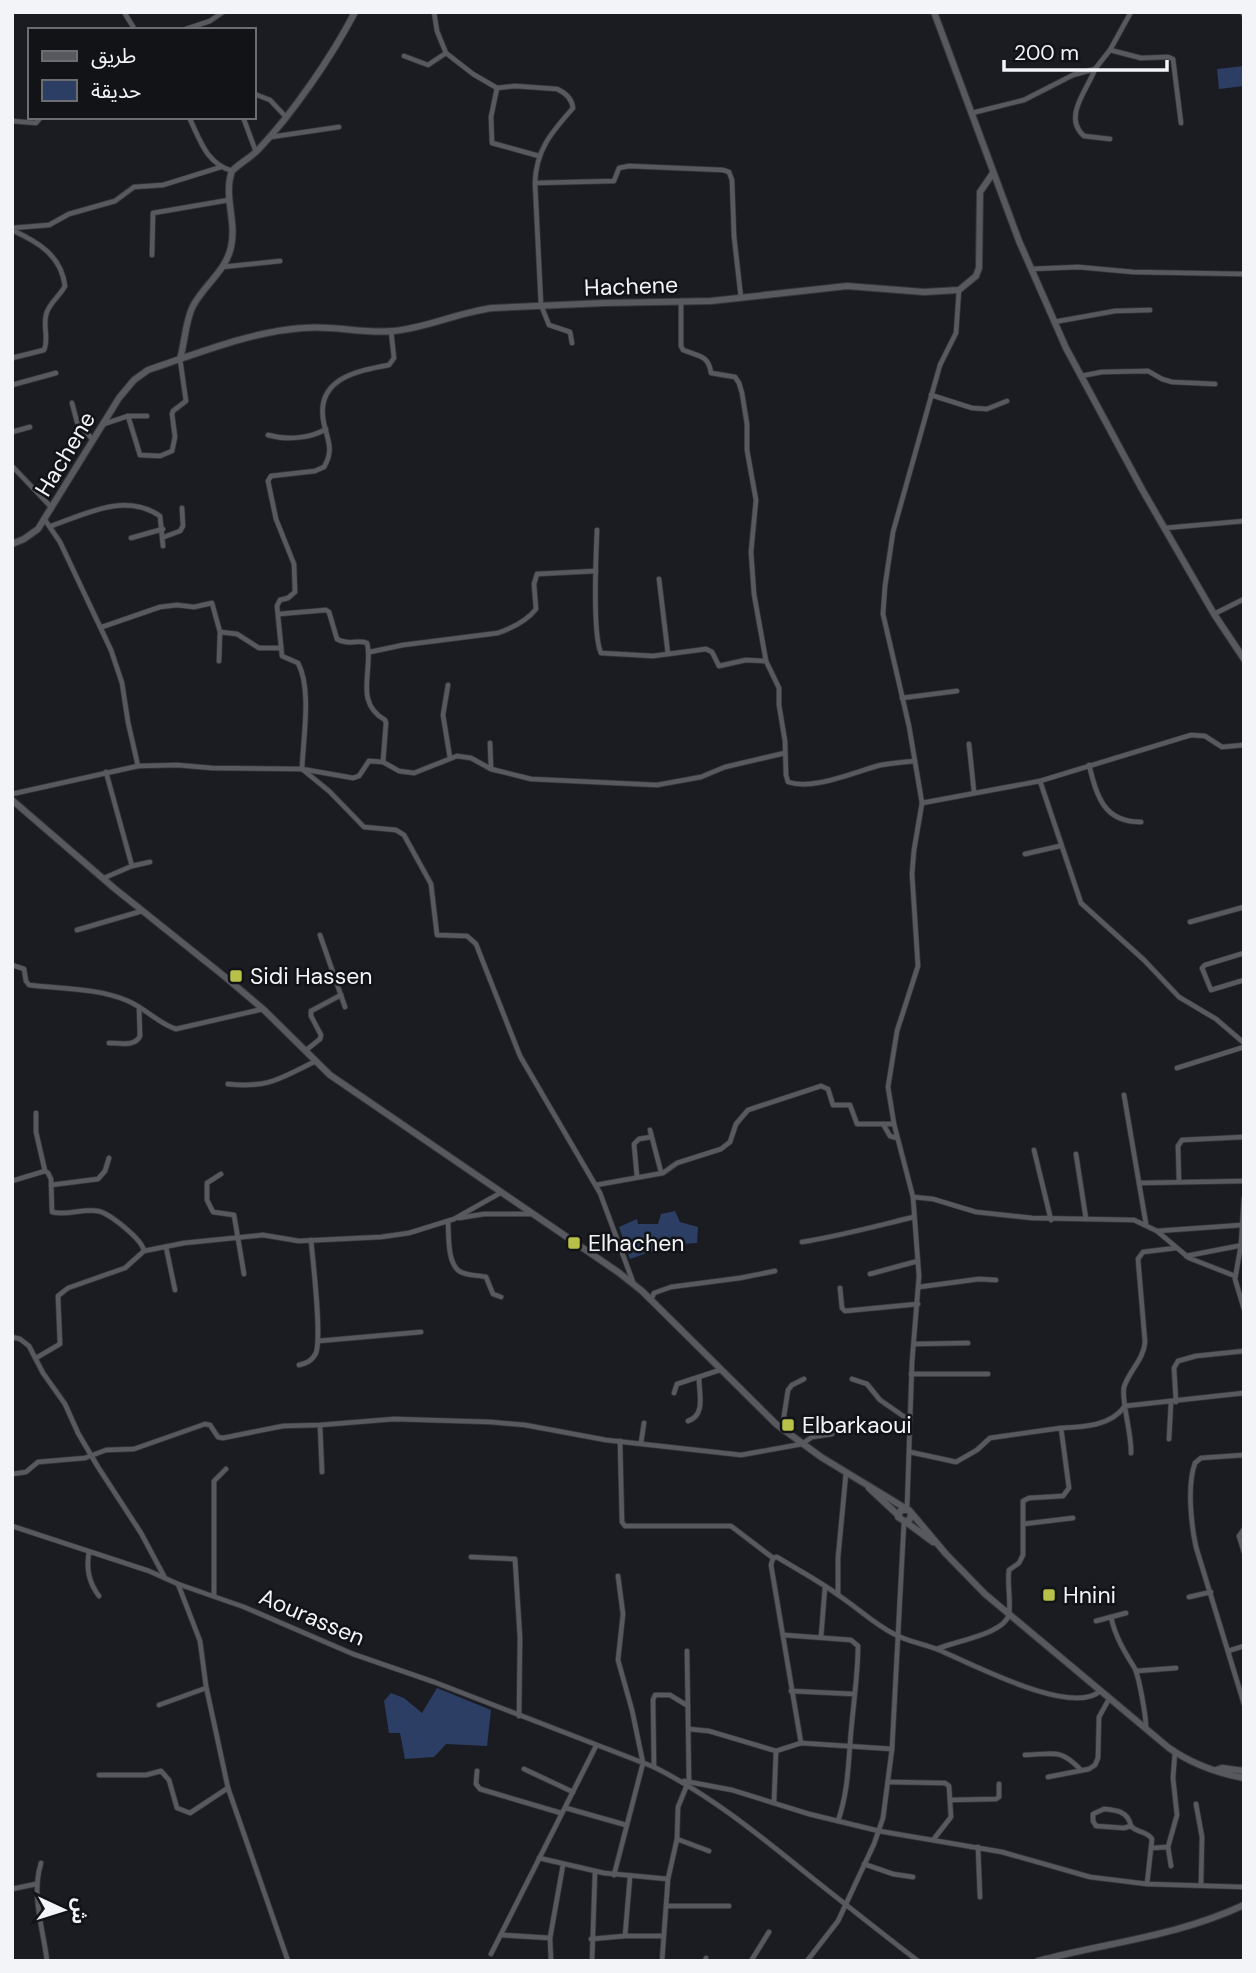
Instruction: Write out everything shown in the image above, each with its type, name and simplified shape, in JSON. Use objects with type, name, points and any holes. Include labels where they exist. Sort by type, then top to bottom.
[{"type":"main road","points":[[180,359],[192,310],[228,255],[232,238],[229,200],[232,171],[257,152],[269,138],[320,69],[355,12]]},
{"type":"main road","points":[[934,12],[993,173],[1054,321],[1081,376],[1165,528],[1214,614],[1244,659]]},
{"type":"main road","points":[[959,290],[976,276],[979,268],[980,192],[993,173]]},
{"type":"main road","name":"Hachene","points":[[12,544],[32,535],[48,523],[52,508],[102,424],[119,397],[139,374],[249,336],[285,329],[323,327],[391,331],[476,310],[541,305],[740,298],[847,286],[924,292],[959,290]]},
{"type":"main road","points":[[12,800],[142,911],[263,1009],[314,1062],[347,1088],[502,1191],[635,1285],[782,1430],[869,1488],[901,1521],[937,1545]]},
{"type":"main road","points":[[869,1488],[908,1510],[968,1578],[1009,1616],[1145,1729],[1175,1752],[1199,1765],[1221,1774],[1244,1777]]},
{"type":"main road","points":[[898,1515],[899,1511],[908,1510]]},
{"type":"main road","points":[[905,1522],[910,1519],[908,1510]]},
{"type":"main road","points":[[1216,1770],[1226,1768],[1244,1771]]},
{"type":"main road","points":[[1038,1961],[1183,1929],[1244,1905]]},
{"type":"street","points":[[124,12],[134,28]]},
{"type":"street","points":[[190,28],[210,22],[223,12]]},
{"type":"street","points":[[434,12],[437,31],[446,53],[497,88],[515,86],[557,89],[569,98],[573,108],[551,133],[539,156],[535,183],[541,305],[549,325],[570,332],[572,343]]},
{"type":"street","points":[[1110,139],[1084,136],[1076,127],[1079,100],[1110,50],[1128,13]]},
{"type":"street","points":[[1110,50],[1141,58],[1173,59],[1181,123]]},
{"type":"street","points":[[404,56],[428,65],[446,53]]},
{"type":"street","points":[[972,113],[1024,100],[1073,75],[1096,69]]},
{"type":"street","points":[[497,88],[491,117],[492,143],[539,156]]},
{"type":"street","points":[[257,95],[270,100],[285,116]]},
{"type":"street","points":[[12,121],[36,124],[40,119]]},
{"type":"street","points":[[190,119],[207,155],[221,167],[232,171]]},
{"type":"street","points":[[244,119],[257,152]]},
{"type":"street","points":[[269,138],[339,127]]},
{"type":"street","points":[[535,183],[614,181],[619,168],[629,166],[729,172],[732,180],[740,298]]},
{"type":"street","points":[[12,229],[49,225],[69,214],[115,201],[134,187],[163,186],[221,167]]},
{"type":"street","points":[[152,254],[153,213],[229,200]]},
{"type":"street","points":[[12,229],[52,254],[59,265],[65,286],[47,311],[47,344],[44,350],[12,358]]},
{"type":"street","points":[[222,267],[279,261]]},
{"type":"street","points":[[1031,269],[1078,267],[1133,272],[1244,274]]},
{"type":"street","points":[[908,1510],[909,1420],[919,1287],[918,1261],[913,1197],[889,1099],[889,1072],[898,1023],[918,967],[912,874],[922,803],[883,614],[893,532],[940,365],[956,333],[959,290]]},
{"type":"street","points":[[681,301],[683,350],[706,358],[714,375],[735,377],[742,393],[747,424],[747,450],[756,500],[751,552],[755,602],[766,661],[779,688],[788,782],[794,785],[818,782],[881,765],[915,761]]},
{"type":"street","points":[[1054,321],[1115,311],[1150,310]]},
{"type":"street","points":[[302,769],[305,694],[303,678],[298,663],[282,656],[280,648],[279,601],[293,594],[296,580],[293,564],[276,519],[268,478],[315,471],[324,467],[331,449],[323,420],[325,401],[334,384],[352,372],[393,362],[391,331]]},
{"type":"street","points":[[128,416],[140,455],[160,456],[172,451],[175,437],[172,414],[186,401],[180,359]]},
{"type":"street","points":[[1081,376],[1102,372],[1148,371],[1172,382],[1215,384]]},
{"type":"street","points":[[12,385],[56,373]]},
{"type":"street","points":[[931,395],[972,408],[987,409],[1007,401]]},
{"type":"street","points":[[72,403],[77,422],[94,441]]},
{"type":"street","points":[[102,424],[128,416],[147,416]]},
{"type":"street","points":[[12,432],[30,427]]},
{"type":"street","points":[[268,435],[279,438],[307,436],[326,429]]},
{"type":"street","points":[[12,466],[52,508]]},
{"type":"street","points":[[138,766],[120,676],[102,627],[48,523],[116,504],[140,507],[160,516],[163,546]]},
{"type":"street","points":[[164,537],[180,531],[183,526],[182,508]]},
{"type":"street","points":[[1165,528],[1244,521]]},
{"type":"street","points":[[131,538],[163,529]]},
{"type":"street","points":[[597,530],[596,571],[601,653],[653,656],[710,649],[719,666],[746,660],[766,661]]},
{"type":"street","points":[[370,652],[403,645],[498,634],[521,622],[536,609],[534,584],[537,575],[596,571]]},
{"type":"street","points":[[659,579],[668,654]]},
{"type":"street","points":[[1214,614],[1244,599]]},
{"type":"street","points":[[102,627],[160,607],[194,607],[212,603],[220,632],[219,661]]},
{"type":"street","points":[[279,614],[328,611],[337,639],[348,643],[365,642],[370,652],[366,673],[369,698],[374,713],[386,720],[383,762]]},
{"type":"street","points":[[220,632],[236,634],[259,648],[280,648]]},
{"type":"street","points":[[448,685],[443,722],[450,758]]},
{"type":"street","points":[[902,698],[957,691]]},
{"type":"street","points":[[922,803],[1041,781],[1191,735],[1205,736],[1222,747],[1244,745]]},
{"type":"street","points":[[490,743],[491,768]]},
{"type":"street","points":[[969,744],[975,792]]},
{"type":"street","points":[[12,794],[138,766],[302,769],[354,778],[359,776],[369,761],[383,762],[394,770],[414,774],[450,758],[471,758],[491,768],[531,779],[657,785],[701,777],[725,767],[785,753]]},
{"type":"street","points":[[1089,765],[1103,806],[1117,819],[1141,822]]},
{"type":"street","points":[[302,769],[329,791],[364,827],[396,830],[404,835],[431,884],[437,935],[467,936],[476,944],[520,1056],[596,1185],[635,1285]]},
{"type":"street","points":[[106,772],[132,866]]},
{"type":"street","points":[[1041,781],[1060,846],[1083,906],[1144,960],[1179,997],[1216,1019],[1244,1045],[1177,1068]]},
{"type":"street","points":[[1025,854],[1060,846]]},
{"type":"street","points":[[104,878],[132,866],[150,862]]},
{"type":"street","points":[[1190,922],[1244,907]]},
{"type":"street","points":[[77,930],[142,911]]},
{"type":"street","points":[[320,935],[345,1007]]},
{"type":"street","points":[[1244,953],[1202,968],[1211,990],[1244,980]]},
{"type":"street","points":[[12,965],[24,969],[29,985],[94,992],[120,998],[139,1006],[176,1029],[263,1009]]},
{"type":"street","points":[[304,1052],[320,1039],[321,1035],[311,1011],[341,995]]},
{"type":"street","points":[[109,1043],[133,1043],[138,1040],[139,1006]]},
{"type":"street","points":[[228,1084],[253,1087],[265,1085],[314,1062]]},
{"type":"street","points":[[596,1185],[663,1173],[680,1161],[726,1146],[739,1118],[748,1110],[821,1086],[828,1089],[833,1105],[850,1106],[856,1124],[894,1124]]},
{"type":"street","points":[[1124,1095],[1146,1224]]},
{"type":"street","points":[[36,1113],[36,1132],[45,1171],[50,1175],[52,1212],[100,1211],[134,1234],[143,1245],[144,1251]]},
{"type":"street","points":[[883,1124],[890,1136],[897,1139]]},
{"type":"street","points":[[637,1177],[634,1144],[651,1133],[661,1172]]},
{"type":"street","points":[[1179,1182],[1178,1146],[1182,1140],[1244,1137]]},
{"type":"street","points":[[1034,1150],[1051,1220]]},
{"type":"street","points":[[1076,1154],[1086,1219]]},
{"type":"street","points":[[50,1185],[98,1179],[105,1171],[109,1158]]},
{"type":"street","points":[[12,1181],[45,1171]]},
{"type":"street","points":[[221,1174],[207,1183],[209,1206],[213,1212],[234,1215],[243,1275]]},
{"type":"street","points":[[1139,1182],[1244,1181]]},
{"type":"street","points":[[451,1220],[502,1191]]},
{"type":"street","points":[[913,1197],[933,1199],[976,1212],[1051,1220],[1129,1219],[1146,1224],[1157,1231],[1185,1256],[1235,1276]]},
{"type":"street","points":[[1244,1198],[1243,1245],[1235,1276],[1244,1309]]},
{"type":"street","points":[[36,1359],[60,1344],[57,1304],[62,1292],[125,1269],[144,1251],[262,1235],[287,1240],[311,1240],[409,1233],[451,1220],[484,1214],[534,1214]]},
{"type":"street","points":[[802,1242],[842,1236],[867,1227],[914,1217]]},
{"type":"street","points":[[451,1220],[451,1252],[457,1269],[463,1273],[486,1276],[493,1294],[501,1297]]},
{"type":"street","points":[[1157,1231],[1242,1225]]},
{"type":"street","points":[[299,1365],[309,1363],[313,1359],[318,1342],[311,1240]]},
{"type":"street","points":[[1185,1256],[1243,1245]]},
{"type":"street","points":[[166,1247],[175,1290]]},
{"type":"street","points":[[1131,1453],[1123,1394],[1125,1384],[1145,1346],[1138,1279],[1139,1256],[1147,1251],[1176,1248]]},
{"type":"street","points":[[870,1274],[918,1261]]},
{"type":"street","points":[[651,1300],[654,1293],[671,1287],[775,1271]]},
{"type":"street","points":[[919,1287],[979,1279],[996,1280]]},
{"type":"street","points":[[840,1288],[842,1308],[845,1311],[918,1304]]},
{"type":"street","points":[[318,1342],[421,1332]]},
{"type":"street","points":[[12,1337],[29,1346],[166,1578]]},
{"type":"street","points":[[914,1344],[968,1343]]},
{"type":"street","points":[[1169,1438],[1174,1368],[1178,1361],[1196,1356],[1244,1351]]},
{"type":"street","points":[[674,1393],[677,1384],[720,1370]]},
{"type":"street","points":[[911,1374],[988,1374]]},
{"type":"street","points":[[688,1422],[699,1412],[699,1378]]},
{"type":"street","points":[[782,1430],[788,1390],[804,1379]]},
{"type":"street","points":[[852,1380],[867,1384],[880,1400],[909,1420]]},
{"type":"street","points":[[910,1452],[956,1462],[977,1450],[990,1438],[1088,1426],[1114,1419],[1125,1406],[1244,1393]]},
{"type":"street","points":[[12,1474],[26,1472],[38,1462],[91,1455],[106,1450],[134,1449],[205,1424],[210,1425],[218,1437],[223,1438],[284,1426],[394,1419],[491,1422],[620,1441],[741,1454],[802,1444],[812,1437],[832,1434]]},
{"type":"street","points":[[641,1443],[644,1423]]},
{"type":"street","points":[[320,1425],[322,1472]]},
{"type":"street","points":[[937,1649],[994,1631],[1003,1625],[1009,1616],[1008,1573],[1023,1555],[1025,1499],[1063,1496],[1069,1488],[1061,1428]]},
{"type":"street","points":[[620,1441],[622,1522],[625,1526],[732,1526],[773,1558],[777,1557],[838,1594],[872,1622],[897,1636],[937,1649],[996,1676],[1066,1699],[1090,1698],[1100,1691]]},
{"type":"street","points":[[1244,1455],[1201,1458],[1193,1468],[1193,1533],[1244,1704]]},
{"type":"street","points":[[214,1597],[214,1481],[226,1469]]},
{"type":"street","points":[[838,1594],[838,1558],[846,1473]]},
{"type":"street","points":[[1023,1524],[1073,1518]]},
{"type":"street","points":[[807,1961],[830,1934],[879,1831],[889,1782],[892,1749],[905,1522]]},
{"type":"street","name":"Aourassen","points":[[12,1526],[149,1571],[244,1607],[353,1654],[434,1682],[643,1763],[688,1784]]},
{"type":"street","points":[[1244,1529],[1239,1536],[1244,1552]]},
{"type":"street","points":[[89,1552],[89,1576],[99,1597]]},
{"type":"street","points":[[471,1557],[515,1559],[520,1638],[519,1717]]},
{"type":"street","points":[[773,1558],[771,1565],[801,1743]]},
{"type":"street","points":[[614,1875],[643,1763],[618,1660],[623,1615],[618,1576]]},
{"type":"street","points":[[178,1584],[200,1641],[206,1688],[228,1788],[288,1961]]},
{"type":"street","points":[[821,1637],[825,1587]]},
{"type":"street","points":[[1189,1597],[1210,1592]]},
{"type":"street","points":[[1096,1621],[1126,1614]]},
{"type":"street","points":[[1111,1617],[1115,1635],[1136,1671],[1145,1729]]},
{"type":"street","points":[[784,1635],[851,1640],[858,1646],[849,1747],[850,1765],[838,1821]]},
{"type":"street","points":[[1228,1651],[1244,1646]]},
{"type":"street","points":[[662,1961],[668,1879],[677,1839],[678,1807],[688,1784],[687,1651]]},
{"type":"street","points":[[1136,1671],[1176,1668]]},
{"type":"street","points":[[159,1704],[206,1688]]},
{"type":"street","points":[[791,1691],[854,1694]]},
{"type":"street","points":[[654,1768],[655,1695],[670,1695],[689,1706]]},
{"type":"street","points":[[1048,1777],[1089,1769],[1097,1762],[1099,1717],[1109,1699]]},
{"type":"street","points":[[689,1729],[709,1731],[776,1751],[801,1743],[892,1749]]},
{"type":"street","points":[[491,1954],[596,1746]]},
{"type":"street","points":[[774,1802],[776,1751]]},
{"type":"street","points":[[1171,1866],[1168,1847],[1177,1815],[1173,1779],[1175,1752]]},
{"type":"street","points":[[1025,1755],[1064,1754],[1081,1771]]},
{"type":"street","points":[[524,1769],[573,1792]]},
{"type":"street","points":[[99,1776],[146,1775],[161,1771],[169,1780],[177,1808],[190,1813],[228,1788]]},
{"type":"street","points":[[477,1771],[476,1784],[480,1789],[626,1825]]},
{"type":"street","points":[[889,1782],[945,1783],[949,1786],[950,1820],[933,1840]]},
{"type":"street","points":[[688,1784],[716,1786],[879,1831],[978,1847],[1090,1877],[1147,1884],[1244,1887]]},
{"type":"street","points":[[688,1784],[765,1839],[918,1961]]},
{"type":"street","points":[[950,1800],[998,1799],[999,1784]]},
{"type":"street","points":[[710,1799],[710,1791],[716,1786]]},
{"type":"street","points":[[1196,1804],[1202,1837],[1201,1884]]},
{"type":"street","points":[[1131,1826],[1099,1828],[1093,1821],[1093,1814],[1104,1809],[1119,1811],[1128,1818],[1134,1830],[1150,1836],[1152,1848],[1147,1884]]},
{"type":"street","points":[[677,1839],[709,1851]]},
{"type":"street","points":[[978,1847],[980,1896]]},
{"type":"street","points":[[1152,1848],[1168,1847]]},
{"type":"street","points":[[540,1858],[595,1872],[668,1879]]},
{"type":"street","points":[[41,1863],[36,1884],[36,1904],[43,1928],[47,1961]]},
{"type":"street","points":[[864,1864],[893,1874],[913,1877]]},
{"type":"street","points":[[551,1961],[550,1938],[563,1865]]},
{"type":"street","points":[[592,1961],[595,1872]]},
{"type":"street","points":[[625,1936],[630,1877]]},
{"type":"street","points":[[12,1889],[36,1884]]},
{"type":"street","points":[[666,1906],[729,1906]]},
{"type":"street","points":[[751,1961],[769,1932]]},
{"type":"street","points":[[502,1935],[550,1938]]},
{"type":"street","points":[[591,1939],[663,1936]]},
{"type":"green space","points":[[1244,66],[1244,86],[1219,89],[1217,69]]},
{"type":"green space","points":[[675,1211],[680,1222],[698,1227],[697,1243],[670,1245],[630,1259],[619,1227],[637,1219],[638,1224],[658,1224],[661,1214]]},
{"type":"green space","points":[[437,1688],[491,1710],[487,1746],[446,1744],[434,1757],[405,1759],[400,1733],[389,1733],[384,1701],[391,1693],[404,1698],[422,1713]]},
{"type":"place","name":"Sidi Hassen","points":[[236,976]]},
{"type":"place","name":"Elhachen","points":[[574,1243]]},
{"type":"place","name":"Elbarkaoui","points":[[788,1425]]},
{"type":"place","name":"Hnini","points":[[1049,1595]]}]
